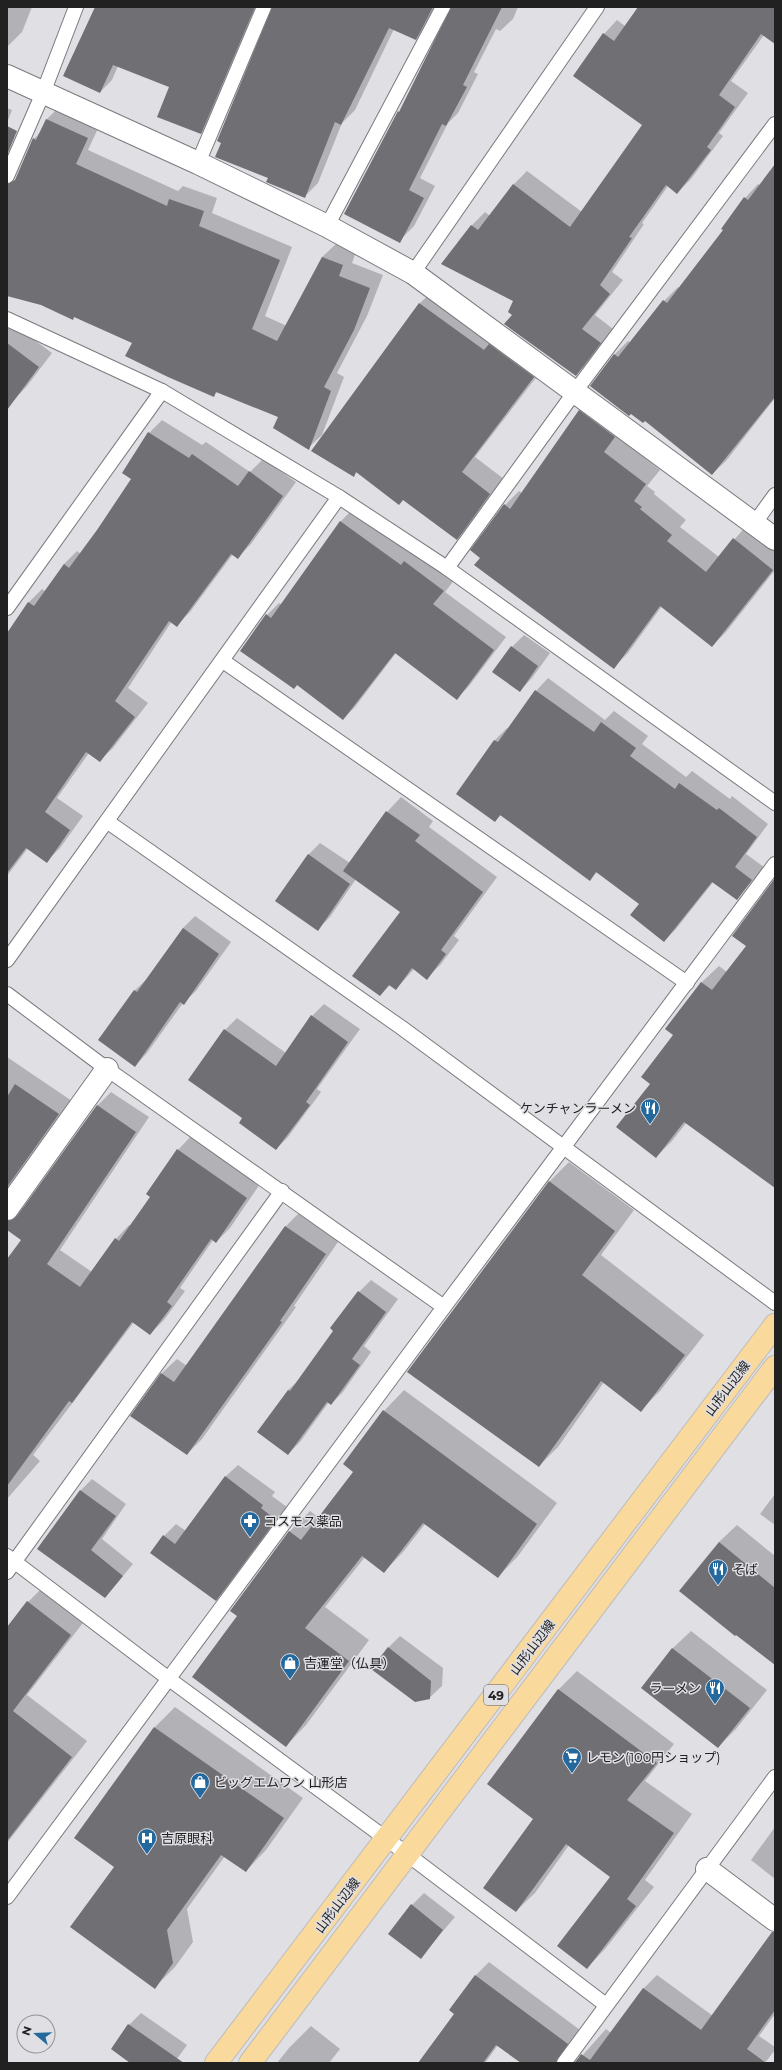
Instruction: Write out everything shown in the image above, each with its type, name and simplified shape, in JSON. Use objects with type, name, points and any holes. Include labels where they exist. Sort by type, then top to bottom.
[{"type":"main road","name":"山形山辺線","points":[[216,2063],[775,1325]]},
{"type":"main road","name":"山形山辺線","points":[[250,2063],[775,1367]]},
{"type":"street","points":[[7,76],[198,163],[327,226],[413,273],[574,393],[775,539]]},
{"type":"street","points":[[7,1209],[107,1069]]},
{"type":"street","points":[[707,1869],[775,1920]]},
{"type":"lane","points":[[7,176],[43,93],[76,7]]},
{"type":"lane","points":[[198,163],[264,7]]},
{"type":"lane","points":[[327,226],[443,7]]},
{"type":"lane","points":[[413,273],[597,7]]},
{"type":"lane","points":[[447,568],[574,393],[775,124]]},
{"type":"lane","points":[[7,319],[162,391],[339,498],[447,568],[775,803]]},
{"type":"lane","points":[[7,608],[162,391]]},
{"type":"lane","points":[[754,524],[775,495]]},
{"type":"lane","points":[[7,960],[108,822],[339,498]]},
{"type":"lane","points":[[223,661],[687,983]]},
{"type":"lane","points":[[108,822],[402,1028],[775,1303]]},
{"type":"lane","points":[[7,1897],[444,1307],[775,864]]},
{"type":"lane","points":[[7,994],[107,1069],[282,1191],[444,1307]]},
{"type":"lane","points":[[282,1191],[10,1563],[387,1839],[606,2005]]},
{"type":"lane","points":[[564,2063],[775,1777]]},
{"type":"building","points":[[95,7],[255,7],[201,134],[157,117],[169,87],[113,65],[100,93],[63,76]]},
{"type":"building","points":[[272,7],[433,7],[416,40],[389,28],[341,125],[335,122],[305,198],[266,182],[268,178],[215,157],[221,143],[217,141]]},
{"type":"building","points":[[451,7],[502,7],[463,85],[467,87],[446,126],[442,124],[409,190],[424,198],[400,243],[344,214],[398,111],[399,112]]},
{"type":"building","points":[[638,7],[775,7],[775,44],[761,34],[719,95],[735,107],[707,147],[711,150],[677,194],[666,185],[629,237],[632,238],[600,285],[610,294],[582,329],[601,343],[576,376],[504,324],[512,315],[508,312],[513,301],[441,264],[471,225],[478,230],[513,184],[570,227],[642,125],[573,76],[603,33],[614,41]]},
{"type":"building","points":[[46,119],[88,138],[76,164],[167,206],[169,199],[204,211],[199,226],[280,260],[252,329],[277,341],[322,257],[343,265],[339,276],[370,288],[354,330],[324,387],[331,391],[309,450],[273,428],[278,417],[216,392],[214,397],[168,377],[125,356],[132,343],[74,317],[73,320],[41,305],[7,296],[7,184],[15,180],[33,138],[36,140]]},
{"type":"building","points":[[7,126],[17,131],[7,155]]},
{"type":"building","points":[[775,164],[775,397],[712,475],[645,421],[643,423],[631,414],[629,416],[590,386],[614,354],[618,357],[663,300],[667,303],[723,230],[721,229],[744,197],[748,200]]},
{"type":"building","points":[[419,303],[484,350],[489,344],[534,377],[462,472],[490,494],[457,540],[403,500],[399,505],[356,472],[354,477],[311,451]]},
{"type":"building","points":[[7,343],[39,367],[7,410]]},
{"type":"building","points":[[579,410],[615,437],[604,452],[646,484],[634,501],[642,507],[640,509],[672,535],[667,541],[706,572],[733,538],[773,570],[712,647],[660,606],[614,669],[474,565],[480,558],[470,550],[504,504],[510,509]]},
{"type":"building","points":[[148,432],[189,458],[192,454],[238,486],[249,471],[283,496],[238,559],[231,554],[177,627],[169,621],[115,701],[135,717],[100,762],[86,752],[45,812],[70,830],[47,863],[26,848],[7,873],[7,633],[28,602],[34,606],[64,564],[69,568],[97,530],[131,479],[122,473]]},
{"type":"building","points":[[340,521],[401,565],[404,561],[444,591],[433,604],[494,650],[457,700],[395,653],[343,720],[297,685],[294,689],[240,651],[266,614],[271,618]]},
{"type":"building","points":[[511,646],[538,666],[520,692],[492,672]]},
{"type":"building","points":[[535,690],[594,732],[601,722],[636,748],[630,756],[675,789],[679,783],[717,810],[719,808],[757,837],[735,867],[752,880],[737,900],[712,882],[664,942],[630,915],[639,904],[596,872],[590,881],[500,815],[495,822],[456,794],[494,740],[498,742]]},
{"type":"building","points":[[386,811],[420,835],[415,841],[483,892],[441,950],[446,954],[427,980],[412,968],[396,990],[389,985],[380,996],[352,976],[400,912],[343,871]]},
{"type":"building","points":[[308,854],[350,884],[318,931],[275,901]]},
{"type":"building","points":[[775,878],[775,1188],[684,1122],[656,1158],[616,1127],[650,1084],[641,1077],[673,1035],[665,1029],[701,982],[712,990],[746,946],[732,936]]},
{"type":"building","points":[[183,928],[219,954],[184,1005],[180,1002],[135,1067],[98,1040],[134,990],[137,992]]},
{"type":"building","points":[[311,1015],[348,1042],[306,1102],[310,1105],[276,1150],[239,1123],[242,1118],[188,1080],[224,1029],[276,1066]]},
{"type":"building","points":[[15,1084],[59,1114],[7,1187],[7,1097]]},
{"type":"building","points":[[97,1105],[136,1132],[47,1264],[80,1287],[115,1238],[119,1241],[150,1197],[146,1194],[177,1149],[247,1198],[216,1243],[211,1239],[167,1302],[172,1306],[150,1335],[132,1322],[72,1403],[69,1401],[7,1486],[7,1259],[21,1240],[7,1230],[7,1221],[17,1216]]},
{"type":"building","points":[[549,1181],[615,1231],[582,1275],[685,1355],[641,1412],[601,1381],[539,1467],[407,1372]]},
{"type":"building","points":[[285,1226],[326,1254],[280,1321],[282,1322],[187,1455],[130,1416],[161,1373],[174,1382]]},
{"type":"building","points":[[358,1291],[386,1312],[352,1359],[360,1365],[331,1405],[327,1402],[288,1455],[257,1432],[288,1390],[290,1391],[333,1331],[330,1328]]},
{"type":"building","points":[[383,1410],[537,1524],[498,1578],[423,1523],[384,1573],[362,1556],[305,1628],[349,1661],[286,1747],[192,1677],[237,1616],[230,1611],[289,1531],[301,1540],[353,1472],[343,1464]]},
{"type":"building","points":[[225,1476],[263,1505],[261,1508],[276,1520],[216,1601],[150,1553],[163,1535],[175,1544]]},
{"type":"building","points":[[80,1490],[116,1516],[91,1550],[123,1576],[105,1598],[37,1549]]},
{"type":"building","points":[[719,1542],[775,1588],[775,1665],[736,1635],[735,1636],[679,1591]]},
{"type":"building","points":[[27,1601],[71,1635],[13,1711],[72,1757],[7,1841],[7,1627]]},
{"type":"building","points":[[388,1647],[431,1681],[430,1699],[415,1702],[371,1669]]},
{"type":"building","points":[[672,1648],[750,1708],[718,1748],[641,1688]]},
{"type":"building","points":[[558,1689],[657,1763],[627,1800],[674,1833],[627,1899],[636,1906],[587,1969],[557,1946],[610,1877],[566,1844],[516,1912],[483,1888],[533,1819],[487,1784]]},
{"type":"building","points":[[154,1727],[284,1818],[246,1872],[221,1855],[167,1930],[173,1963],[155,1989],[70,1927],[114,1867],[74,1838]]},
{"type":"building","points":[[411,1904],[443,1930],[421,1959],[388,1934]]},
{"type":"building","points":[[772,1932],[775,1932],[775,2010],[747,2049],[766,2063],[575,2063],[581,2054],[590,2060],[643,1988],[701,2030]]},
{"type":"building","points":[[475,1975],[568,2044],[556,2063],[521,2063],[496,2045],[483,2063],[418,2063],[454,2014],[449,2010]]},
{"type":"building","points":[[128,2024],[184,2063],[130,2063],[111,2049]]},
{"type":"place","name":"ケンチャンラーメン","points":[[650,1125]]},
{"type":"place","name":"コスモス薬品","points":[[250,1538]]},
{"type":"place","name":"そば","points":[[718,1586]]},
{"type":"place","name":"吉運堂（仏具）","points":[[290,1680]]},
{"type":"place","name":"ラーメン","points":[[715,1705]]},
{"type":"place","name":"レモン(100円ショップ)","points":[[572,1774]]},
{"type":"place","name":"ビッグエムワン 山形店","points":[[200,1799]]},
{"type":"place","name":"吉原眼科","points":[[147,1855]]}]
